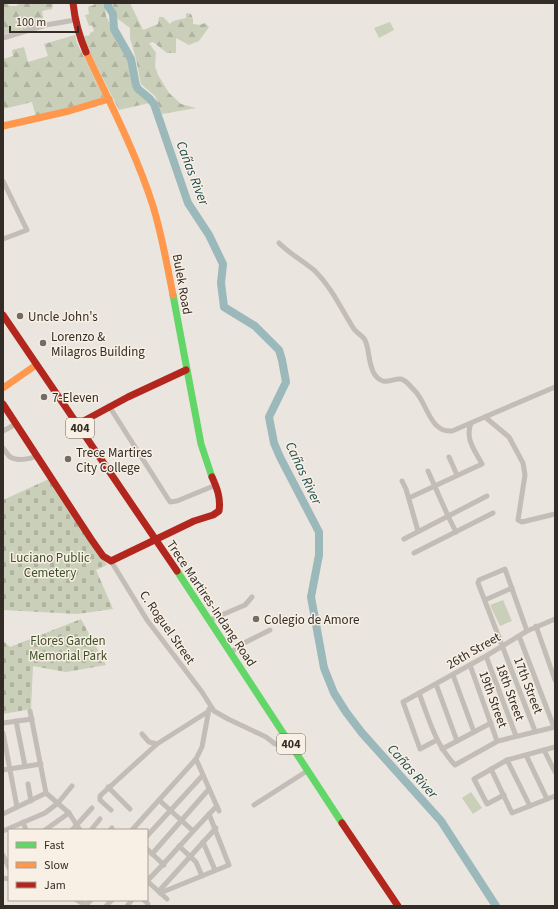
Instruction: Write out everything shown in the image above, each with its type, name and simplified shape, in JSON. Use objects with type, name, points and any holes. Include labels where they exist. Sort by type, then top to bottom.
[{"type":"main road","name":"Bulek Road","points":[[73,3],[75,20],[80,39],[133,153],[153,206],[166,255],[186,370],[204,456],[216,484],[220,506],[218,512],[191,522],[156,541]]},
{"type":"main road","points":[[3,126],[69,111],[109,99]]},
{"type":"main road","name":"Trece Martires-Indang Road","points":[[3,315],[210,620],[307,771],[398,906]]},
{"type":"main road","points":[[3,388],[36,365]]},
{"type":"main road","points":[[78,424],[109,406],[186,370]]},
{"type":"main road","points":[[3,404],[103,556],[111,561],[156,541]]},
{"type":"street","points":[[3,38],[46,25],[75,20]]},
{"type":"street","points":[[3,181],[27,229],[26,231],[3,240]]},
{"type":"street","points":[[279,242],[286,250],[314,271],[331,289],[355,331],[365,340],[372,369],[376,376],[387,382],[400,379],[404,380],[417,393],[435,424],[440,428],[448,432],[452,431],[555,387]]},
{"type":"street","points":[[109,406],[170,502],[177,501],[216,484]]},
{"type":"street","points":[[485,417],[509,437],[523,463],[525,475],[518,520],[522,522],[555,514]]},
{"type":"street","points":[[409,498],[482,464],[469,439],[468,430],[471,423]]},
{"type":"street","points":[[3,431],[16,424]]},
{"type":"street","points":[[3,448],[12,458],[29,459],[37,456]]},
{"type":"street","points":[[449,457],[457,475]]},
{"type":"street","points":[[428,471],[456,532]]},
{"type":"street","points":[[402,480],[409,498],[418,531]]},
{"type":"street","points":[[404,539],[487,496]]},
{"type":"street","points":[[414,553],[493,513]]},
{"type":"street","name":"C. Roguel Street","points":[[111,561],[147,620],[214,711],[221,716],[264,736],[274,743],[279,744],[288,740]]},
{"type":"street","name":"17th Street","points":[[512,588],[506,570],[503,569],[479,580],[478,583],[535,732]]},
{"type":"street","points":[[485,600],[512,588],[527,631]]},
{"type":"street","points":[[210,620],[246,605],[252,597]]},
{"type":"street","name":"26th Street","points":[[437,740],[420,749],[403,702],[453,675],[536,626],[554,621]]},
{"type":"street","points":[[536,626],[555,680]]},
{"type":"street","points":[[231,652],[246,642],[270,630]]},
{"type":"street","points":[[419,693],[437,740],[442,749],[456,764],[497,741],[554,727],[519,636]]},
{"type":"street","name":"18th Street","points":[[486,656],[516,736]]},
{"type":"street","name":"19th Street","points":[[470,665],[497,741]]},
{"type":"street","points":[[453,675],[474,732]]},
{"type":"street","points":[[436,684],[457,741]]},
{"type":"street","points":[[133,829],[196,759],[202,747],[210,704]]},
{"type":"street","points":[[111,810],[100,800],[102,794],[108,787],[157,744],[209,710]]},
{"type":"street","points":[[30,711],[46,793],[69,813],[79,828],[92,808]]},
{"type":"street","points":[[3,723],[32,719]]},
{"type":"street","points":[[16,721],[25,766]]},
{"type":"street","points":[[442,749],[491,723]]},
{"type":"street","points":[[3,733],[18,808]]},
{"type":"street","points":[[142,734],[149,742],[157,744]]},
{"type":"street","points":[[504,795],[486,804],[474,780],[507,760],[555,747]]},
{"type":"street","points":[[544,750],[555,772]]},
{"type":"street","points":[[526,755],[547,799]]},
{"type":"street","points":[[148,880],[209,814],[218,809],[196,759]]},
{"type":"street","points":[[507,760],[530,806]]},
{"type":"street","points":[[3,770],[41,764]]},
{"type":"street","points":[[492,769],[512,813],[555,796]]},
{"type":"street","points":[[254,805],[307,771]]},
{"type":"street","points":[[148,835],[203,775]]},
{"type":"street","points":[[28,784],[31,801]]},
{"type":"street","points":[[9,829],[44,812],[58,803],[72,786]]},
{"type":"street","points":[[108,787],[130,809]]},
{"type":"street","points":[[152,854],[209,789]]},
{"type":"street","points":[[3,814],[46,793]]},
{"type":"street","points":[[159,800],[193,831]]},
{"type":"street","points":[[46,829],[69,813]]},
{"type":"street","points":[[159,892],[229,865],[216,828],[209,814]]},
{"type":"street","points":[[92,829],[100,819]]},
{"type":"street","points":[[23,822],[26,829]]},
{"type":"street","points":[[159,892],[216,828]]},
{"type":"street","points":[[203,842],[215,870]]},
{"type":"street","points":[[179,846],[196,862],[202,876]]},
{"type":"street","points":[[148,850],[164,864]]},
{"type":"street","points":[[3,855],[8,866]]},
{"type":"street","points":[[148,882],[167,898]]},
{"type":"green space","points":[[3,3],[10,6],[16,6],[20,3],[53,3],[52,9],[42,11],[44,23],[3,35]]},
{"type":"green space","points":[[94,3],[105,3],[106,16],[129,60],[136,90],[149,103],[119,110],[82,37],[90,35],[90,33],[94,31],[92,25],[89,26],[85,15],[89,14],[88,7],[94,5]]},
{"type":"green space","points":[[112,3],[130,3],[143,30],[158,24],[159,17],[163,17],[170,24],[173,21],[186,18],[186,13],[191,14],[193,24],[200,25],[205,23],[209,27],[199,41],[189,45],[176,38],[176,53],[167,53],[153,42],[149,43],[156,53],[155,66],[158,75],[169,93],[181,104],[196,108],[162,114],[155,96],[141,84],[130,38],[130,28],[118,19]]},
{"type":"green space","points":[[390,22],[394,30],[379,38],[374,28]]},
{"type":"green space","points":[[75,35],[77,43],[104,98],[36,117],[32,102],[3,109],[3,59],[13,56],[12,50],[24,47],[28,62],[48,56],[44,44]]},
{"type":"green space","name":"Luciano Public Cemetery","points":[[49,479],[107,565],[96,570],[113,609],[77,614],[3,610],[3,500]]},
{"type":"green space","points":[[503,600],[512,621],[500,626],[490,605]]},
{"type":"green space","name":"Flores Garden Memorial Park","points":[[81,619],[106,665],[66,672],[33,666],[31,709],[3,714],[3,641],[10,647]]},
{"type":"green space","points":[[471,792],[482,808],[473,814],[462,798]]},
{"type":"waterway","name":"Cañas River","points":[[108,3],[108,6],[113,14],[114,29],[131,59],[136,85],[138,89],[154,104],[188,203],[209,235],[223,264],[221,283],[224,307],[255,326],[279,350],[286,382],[269,417],[274,443],[280,457],[319,532],[319,555],[311,597],[324,668],[334,693],[362,733],[441,821],[496,906]]},
{"type":"traffic: fast","points":[[173,295],[201,444],[212,477]]},
{"type":"traffic: fast","points":[[177,571],[342,823]]},
{"type":"traffic: slow","points":[[86,52],[122,128],[146,186],[159,228],[173,295]]},
{"type":"traffic: slow","points":[[3,126],[69,111],[109,99]]},
{"type":"traffic: slow","points":[[3,388],[36,365]]},
{"type":"traffic: jam","points":[[73,3],[81,40],[86,52]]},
{"type":"traffic: jam","points":[[3,315],[177,571]]},
{"type":"traffic: jam","points":[[78,424],[128,397],[186,370]]},
{"type":"traffic: jam","points":[[3,404],[91,539],[103,556],[111,561],[194,521],[213,515],[219,511],[218,493],[212,477]]},
{"type":"traffic: jam","points":[[342,823],[398,906]]},
{"type":"place","name":"Uncle John's","points":[[20,316]]},
{"type":"place","name":"Lorenzo & Milagros Building","points":[[43,343]]},
{"type":"place","name":"7-Eleven","points":[[44,397]]},
{"type":"place","name":"Trece Martires City College","points":[[68,459]]},
{"type":"place","name":"Colegio de Amore","points":[[256,619]]}]
